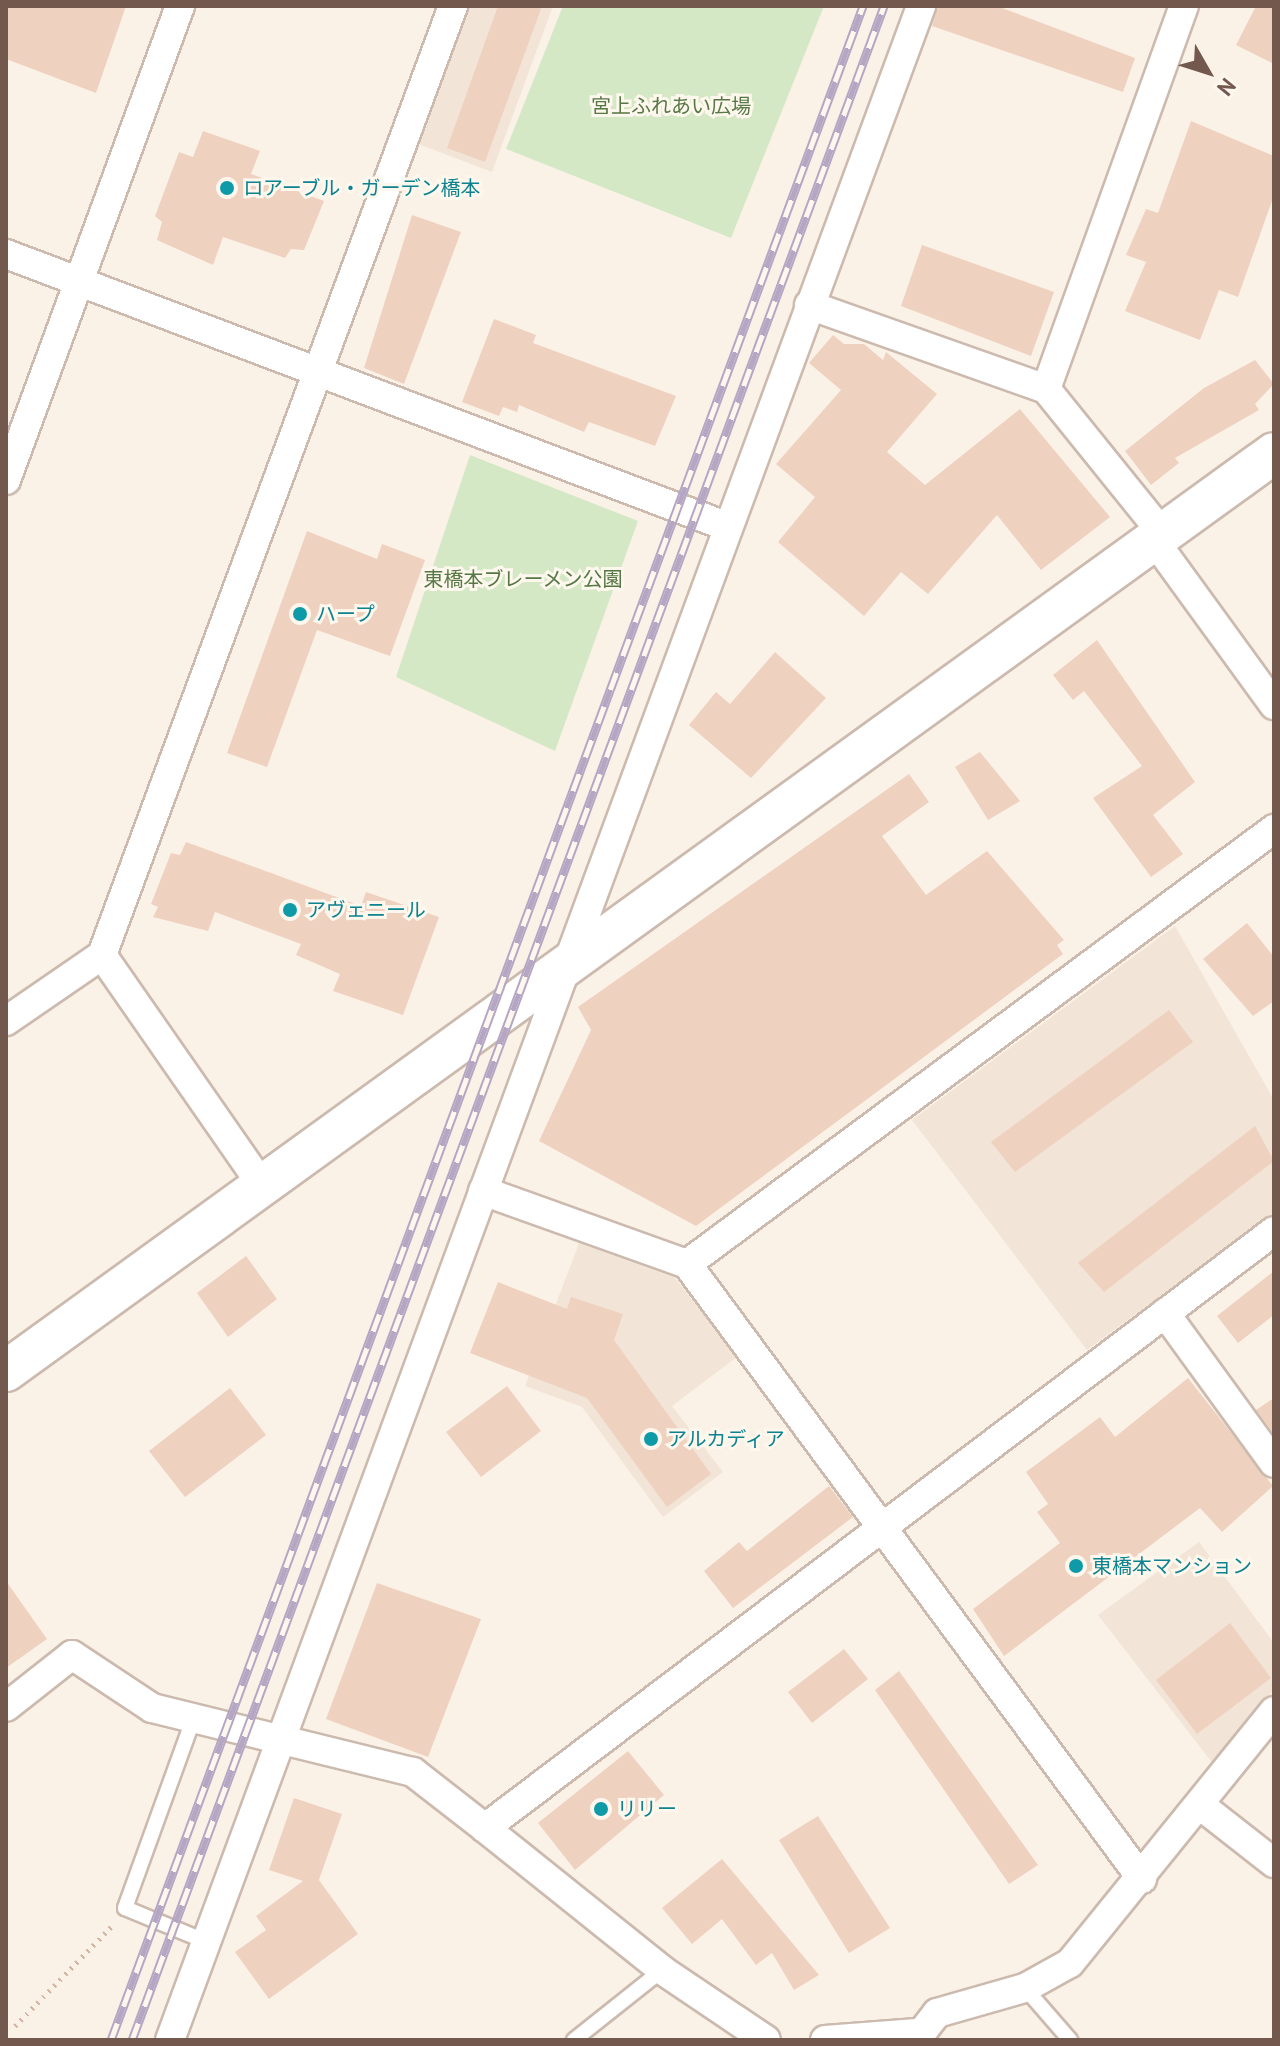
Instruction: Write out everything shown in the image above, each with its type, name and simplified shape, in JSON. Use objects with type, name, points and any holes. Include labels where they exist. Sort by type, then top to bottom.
[{"type":"street","points":[[6,480],[180,6]]},
{"type":"street","points":[[6,1021],[102,955],[453,6]]},
{"type":"street","points":[[170,2040],[282,1742],[726,526],[921,6]]},
{"type":"street","points":[[1046,389],[1184,6]]},
{"type":"street","points":[[6,254],[726,526]]},
{"type":"street","points":[[809,305],[1046,389],[1158,537],[1274,705]]},
{"type":"street","points":[[6,1371],[1274,453]]},
{"type":"street","points":[[687,1264],[1274,829]]},
{"type":"street","points":[[102,955],[261,1184]]},
{"type":"street","points":[[483,1191],[687,1264],[1142,1879]]},
{"type":"street","points":[[485,1828],[880,1525],[1274,1231]]},
{"type":"street","points":[[1165,1313],[1274,1463]]},
{"type":"street","points":[[6,1707],[72,1655],[152,1708],[413,1772],[662,1970],[766,2040]]},
{"type":"street","points":[[825,2040],[916,2037],[937,2013],[1025,1988],[1070,1963],[1142,1879],[1274,1711]]},
{"type":"street","points":[[1200,1805],[1274,1863]]},
{"type":"lane","points":[[193,1720],[125,1908],[207,1942]]},
{"type":"lane","points":[[574,2040],[662,1970]]},
{"type":"lane","points":[[1025,1988],[1070,2040]]},
{"type":"path","points":[[15,2026],[97,1949],[125,1908]]},
{"type":"shaded area","points":[[468,6],[553,6],[492,172],[416,143]]},
{"type":"shaded area","points":[[1175,926],[1274,1100],[1274,1212],[1087,1350],[912,1120]]},
{"type":"shaded area","points":[[579,1243],[675,1278],[737,1357],[672,1406],[723,1472],[663,1517],[582,1407],[525,1386]]},
{"type":"shaded area","points":[[1199,1542],[1274,1643],[1274,1689],[1214,1765],[1098,1615]]},
{"type":"green space","name":"宮上ふれあい広場","points":[[563,6],[824,6],[731,238],[506,149]]},
{"type":"green space","name":"東橋本ブレーメン公園","points":[[470,455],[638,521],[555,751],[396,677]]},
{"type":"building","points":[[6,6],[126,6],[96,93],[6,59]]},
{"type":"building","points":[[498,6],[542,6],[485,162],[447,148]]},
{"type":"building","points":[[938,6],[997,6],[1135,58],[1123,92],[932,26]]},
{"type":"building","points":[[1256,6],[1274,6],[1274,64],[1236,45]]},
{"type":"building","points":[[1191,121],[1274,156],[1274,195],[1238,297],[1219,290],[1200,340],[1125,311],[1146,262],[1126,255],[1146,209],[1158,213]]},
{"type":"building","name":"ロアーブル・ガーデン橋本","points":[[203,131],[260,151],[251,174],[324,201],[304,250],[291,249],[285,258],[223,237],[213,265],[157,240],[162,222],[155,216],[179,152],[193,157]]},
{"type":"building","points":[[412,215],[461,232],[404,384],[364,368]]},
{"type":"building","points":[[922,245],[1054,292],[1031,356],[901,306]]},
{"type":"building","points":[[494,319],[536,335],[533,343],[676,396],[655,446],[589,422],[584,432],[519,405],[517,412],[503,407],[499,416],[462,402]]},
{"type":"building","points":[[833,335],[844,344],[864,344],[883,360],[886,352],[937,394],[887,452],[925,485],[1020,409],[1110,517],[1041,570],[997,515],[928,594],[901,572],[864,616],[778,542],[815,497],[776,464],[841,390],[809,363]]},
{"type":"building","points":[[1255,360],[1274,384],[1255,404],[1259,410],[1175,458],[1179,463],[1151,485],[1125,451],[1204,388]]},
{"type":"building","points":[[307,531],[377,559],[382,544],[425,560],[390,656],[317,630],[267,767],[227,753]]},
{"type":"building","points":[[1097,640],[1195,782],[1153,815],[1183,854],[1151,877],[1093,798],[1142,766],[1084,691],[1073,700],[1053,675]]},
{"type":"building","points":[[775,652],[826,698],[751,778],[689,725],[716,692],[730,704]]},
{"type":"building","points":[[980,752],[1020,801],[988,820],[955,767]]},
{"type":"building","points":[[909,774],[929,802],[882,836],[926,895],[987,851],[1064,940],[1057,945],[1063,954],[696,1226],[539,1141],[591,1030],[578,1007]]},
{"type":"building","points":[[186,842],[361,906],[366,892],[439,917],[403,1015],[333,991],[340,974],[296,955],[301,944],[215,912],[208,931],[153,917],[158,907],[151,904],[171,853],[180,855]]},
{"type":"building","points":[[1247,923],[1274,957],[1274,1001],[1253,1016],[1203,959]]},
{"type":"building","points":[[1169,1010],[1193,1042],[1015,1172],[991,1142]]},
{"type":"building","points":[[1255,1126],[1274,1161],[1104,1292],[1078,1263]]},
{"type":"building","points":[[246,1256],[277,1299],[228,1337],[197,1293]]},
{"type":"building","points":[[1274,1271],[1274,1315],[1238,1343],[1217,1316]]},
{"type":"building","points":[[498,1282],[567,1309],[571,1297],[623,1314],[614,1340],[711,1474],[667,1507],[587,1398],[470,1353]]},
{"type":"building","points":[[1188,1378],[1273,1486],[1222,1532],[1200,1508],[1004,1656],[973,1609],[1060,1543],[1037,1512],[1048,1504],[1026,1472],[1100,1417],[1115,1437]]},
{"type":"building","points":[[507,1386],[541,1431],[481,1477],[446,1432]]},
{"type":"building","points":[[230,1388],[266,1435],[185,1497],[149,1451]]},
{"type":"building","points":[[1274,1398],[1274,1434],[1256,1410]]},
{"type":"building","points":[[829,1486],[853,1517],[733,1608],[704,1571],[739,1542],[747,1551]]},
{"type":"building","points":[[6,1581],[47,1639],[6,1668]]},
{"type":"building","points":[[377,1583],[481,1619],[428,1757],[326,1719]]},
{"type":"building","points":[[1230,1623],[1271,1678],[1197,1734],[1156,1680]]},
{"type":"building","points":[[844,1649],[868,1679],[812,1723],[788,1692]]},
{"type":"building","points":[[899,1671],[1038,1865],[1009,1884],[875,1690]]},
{"type":"building","name":"リリー","points":[[628,1751],[664,1795],[575,1870],[538,1823]]},
{"type":"building","points":[[294,1798],[342,1814],[319,1880],[358,1934],[269,1999],[235,1952],[266,1930],[256,1916],[303,1881],[269,1870]]},
{"type":"building","points":[[818,1816],[890,1928],[849,1953],[779,1840]]},
{"type":"building","points":[[722,1859],[819,1975],[794,1990],[772,1953],[756,1965],[722,1919],[692,1944],[662,1908]]},
{"type":"railway","points":[[111,2040],[863,6]]},
{"type":"railway","points":[[132,2040],[884,6]]},
{"type":"place","name":"ロアーブル・ガーデン橋本","points":[[227,188]]},
{"type":"place","name":"ハープ","points":[[300,614]]},
{"type":"place","name":"アヴェニール","points":[[290,910]]},
{"type":"place","name":"アルカディア","points":[[651,1439]]},
{"type":"place","name":"東橋本マンション","points":[[1076,1566]]},
{"type":"place","name":"リリー","points":[[601,1809]]}]
